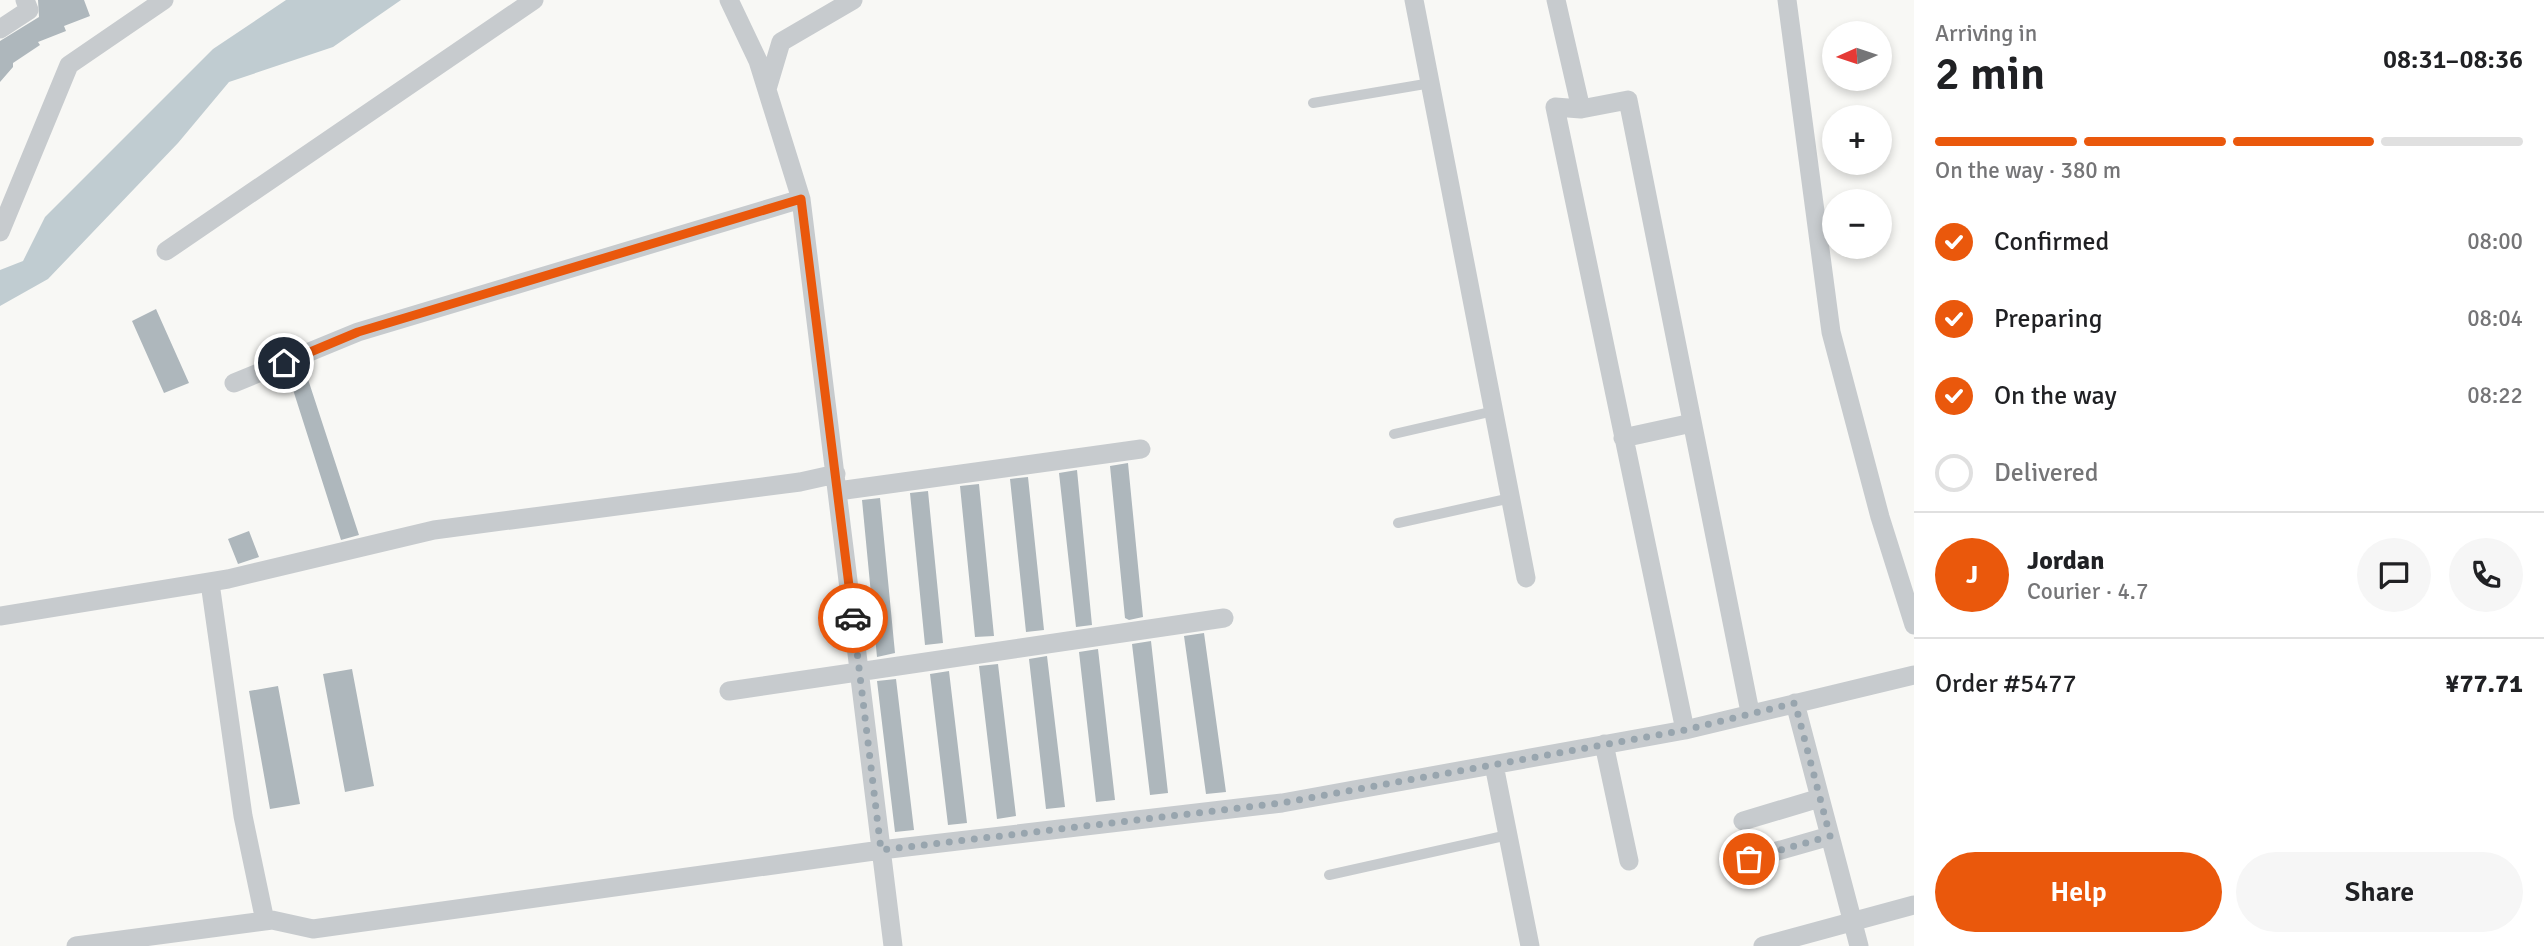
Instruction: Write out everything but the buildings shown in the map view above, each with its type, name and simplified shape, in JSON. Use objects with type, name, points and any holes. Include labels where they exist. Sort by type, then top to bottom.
[{"type":"street","points":[[0,29],[29,10],[25,0]]},
{"type":"street","points":[[0,232],[69,65],[164,0]]},
{"type":"street","points":[[166,251],[534,0]]},
{"type":"street","points":[[729,0],[758,61],[801,199],[893,946]]},
{"type":"street","points":[[767,89],[781,42],[853,0]]},
{"type":"street","points":[[1414,0],[1527,578]]},
{"type":"street","points":[[1556,0],[1581,109]]},
{"type":"street","points":[[1787,0],[1831,332],[1880,517],[1914,625]]},
{"type":"street","points":[[1685,730],[1555,107],[1581,109],[1628,100],[1750,712]]},
{"type":"street","points":[[234,383],[358,332],[801,199]]},
{"type":"street","points":[[1623,438],[1692,423]]},
{"type":"street","points":[[0,616],[210,583],[434,530],[800,482],[837,482],[1140,449]]},
{"type":"street","points":[[210,583],[243,816],[265,921]]},
{"type":"street","points":[[729,691],[1224,618]]},
{"type":"street","points":[[76,946],[265,921],[313,929],[881,850],[1282,803],[1685,730],[1750,712],[1914,675]]},
{"type":"street","points":[[1795,703],[1859,946]]},
{"type":"street","points":[[1604,744],[1629,861]]},
{"type":"street","points":[[1494,765],[1530,946]]},
{"type":"street","points":[[1743,821],[1820,798]]},
{"type":"street","points":[[1749,859],[1830,836]]},
{"type":"street","points":[[1763,946],[1914,905]]},
{"type":"lane","points":[[1313,103],[1431,83]]},
{"type":"lane","points":[[1394,434],[1494,411]]},
{"type":"lane","points":[[1398,523],[1511,498]]},
{"type":"lane","points":[[1329,875],[1508,835]]},
{"type":"shaded area","points":[[286,0],[401,0],[333,47],[229,82],[178,143],[48,279],[0,306],[0,270],[23,261],[45,217],[213,49]]},
{"type":"way so far","points":[[853,618],[881,850],[1203,810],[1282,803],[1685,730],[1795,703],[1830,836],[1749,859]]},
{"type":"route","points":[[284,363],[358,332],[801,199],[853,618]]}]
